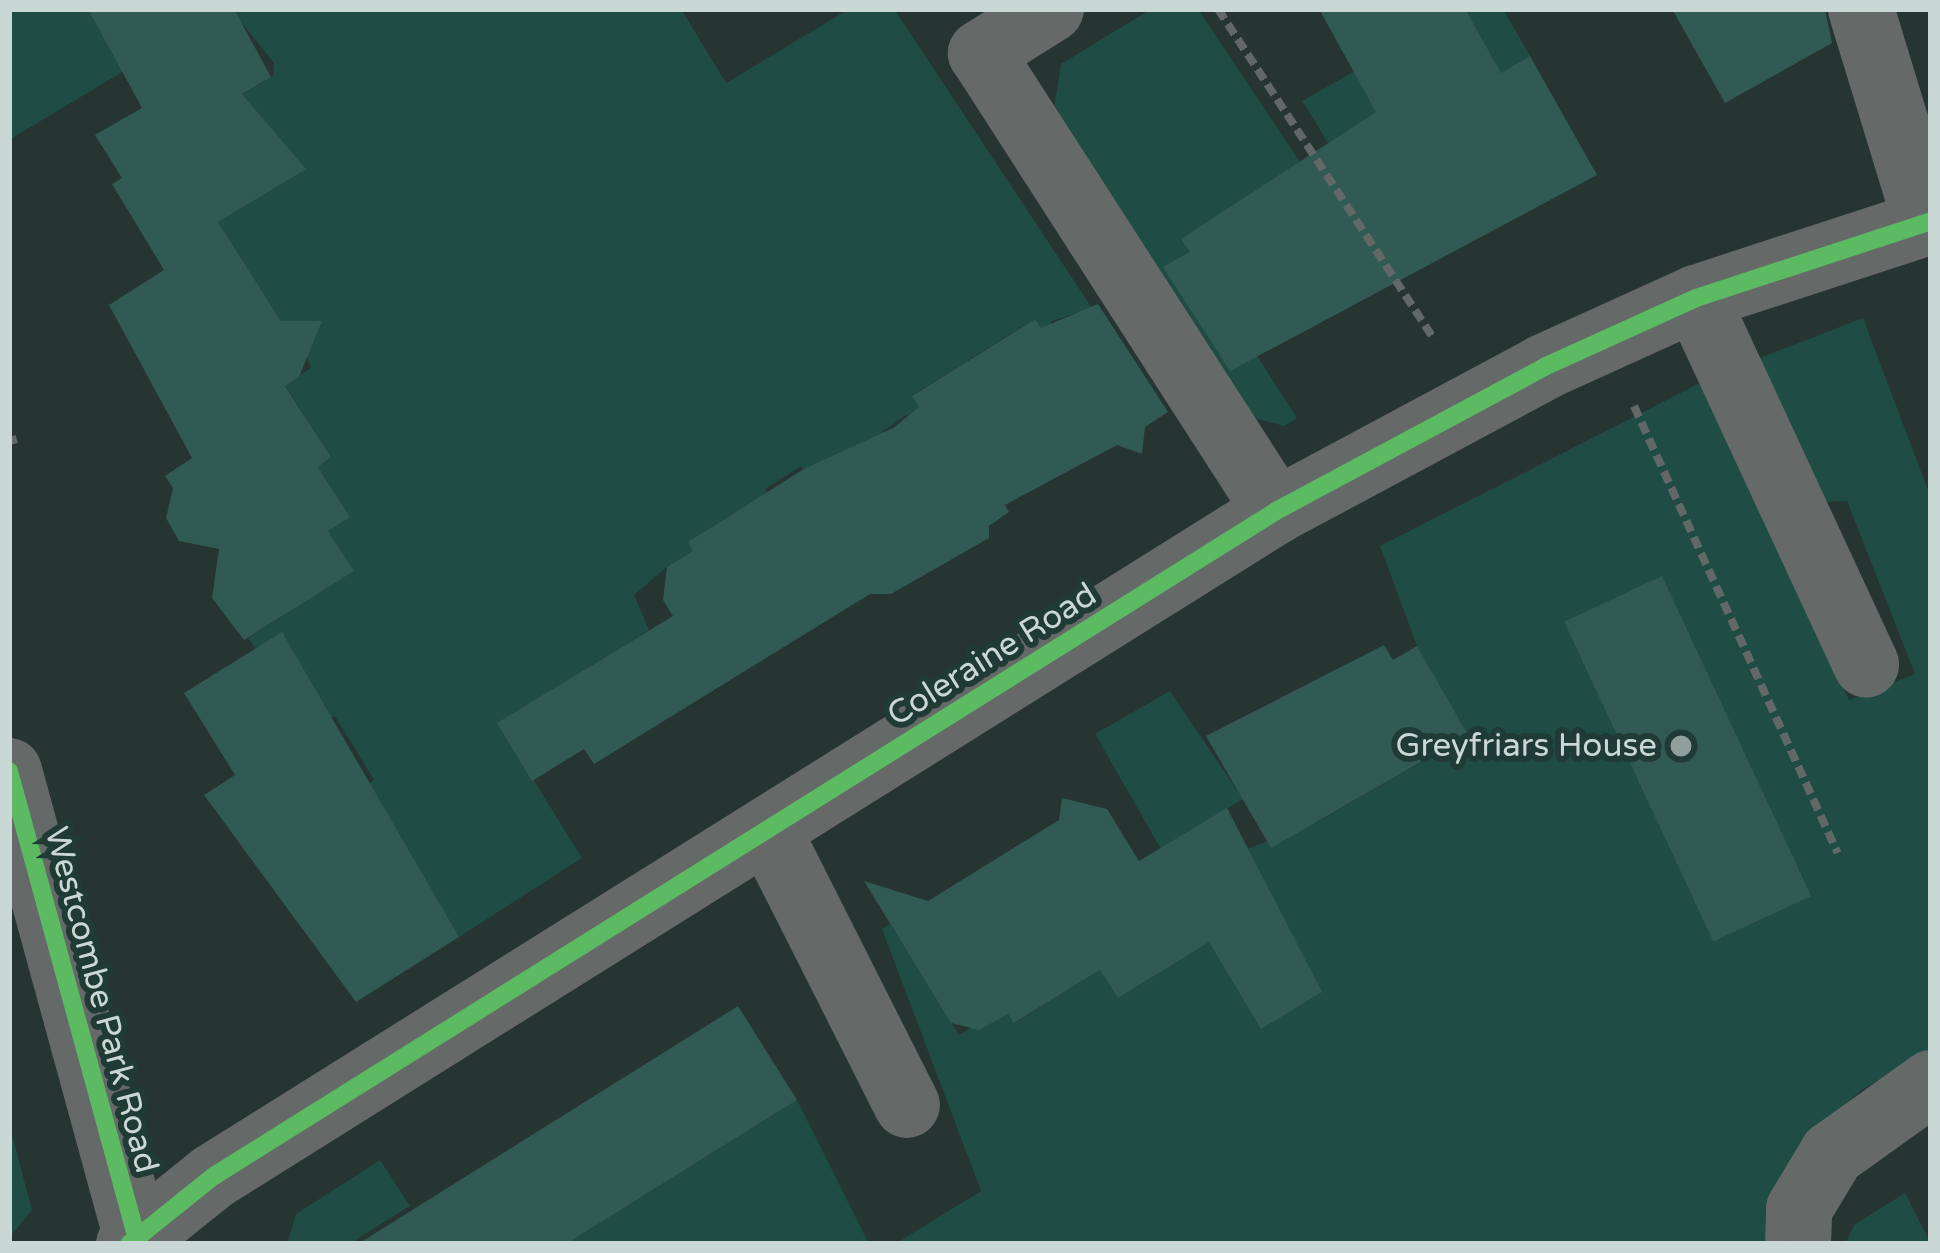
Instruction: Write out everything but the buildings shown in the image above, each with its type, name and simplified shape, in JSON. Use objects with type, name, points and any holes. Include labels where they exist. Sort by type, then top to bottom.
[{"type":"street","points":[[1051,9],[981,53],[1276,511]]},
{"type":"street","name":"Coleraine Road","points":[[134,1242],[214,1176],[1276,511],[1544,367],[1696,298],[1929,222],[1862,9]]},
{"type":"street","points":[[1696,298],[1865,665]]},
{"type":"street","name":"Westcombe Park Road","points":[[9,771],[134,1242]]},
{"type":"street","points":[[768,830],[907,1105]]},
{"type":"street","points":[[1798,1244],[1799,1208],[1832,1154],[1931,1083]]},
{"type":"path","points":[[1218,9],[1443,351]]},
{"type":"path","points":[[1629,393],[1838,853]]},
{"type":"green space","points":[[9,9],[681,9],[726,83],[849,9],[894,9],[1092,308],[1052,321],[1046,336],[1034,319],[913,395],[924,414],[906,415],[812,483],[801,466],[765,489],[779,512],[748,504],[689,542],[696,557],[668,566],[634,595],[649,630],[498,723],[582,858],[459,937],[365,787],[374,780],[335,716],[314,729],[248,638],[353,571],[328,531],[349,516],[318,467],[331,457],[285,385],[311,368],[295,321],[281,321],[218,222],[293,174],[236,98],[273,76],[274,63],[241,22],[179,38],[9,140]]},
{"type":"green space","points":[[1151,9],[1198,9],[1300,162],[1182,239],[1297,418],[1284,426],[1243,415],[1052,121],[1061,64]]},
{"type":"green space","points":[[1465,9],[1503,9],[1530,56],[1460,97],[1408,270],[1302,101]]},
{"type":"green space","points":[[1863,318],[1931,498],[1931,1050],[1860,1091],[1818,1130],[1767,1244],[895,1244],[981,1191],[882,929],[890,924],[959,1035],[1004,1008],[1015,1023],[1100,970],[1118,998],[1147,980],[1188,896],[1095,734],[1170,691],[1243,799],[1212,818],[1234,854],[1317,822],[1467,736],[1417,646],[1380,546],[1702,382],[1849,700],[1915,674],[1847,501],[1825,502],[1747,363]]},
{"type":"green space","points":[[797,1100],[869,1244],[566,1244]]},
{"type":"green space","points":[[9,1123],[32,1210],[9,1238]]},
{"type":"green space","points":[[380,1160],[410,1206],[349,1244],[287,1244],[296,1214]]},
{"type":"green space","points":[[1905,1193],[1931,1244],[1845,1244],[1854,1225]]},
{"type":"cycle path","points":[[129,1244],[214,1176],[1276,511],[1544,367],[1696,298],[1931,221]]},
{"type":"cycle path","points":[[9,771],[138,1244]]},
{"type":"place","name":"Greyfriars House","points":[[1681,746]]}]
